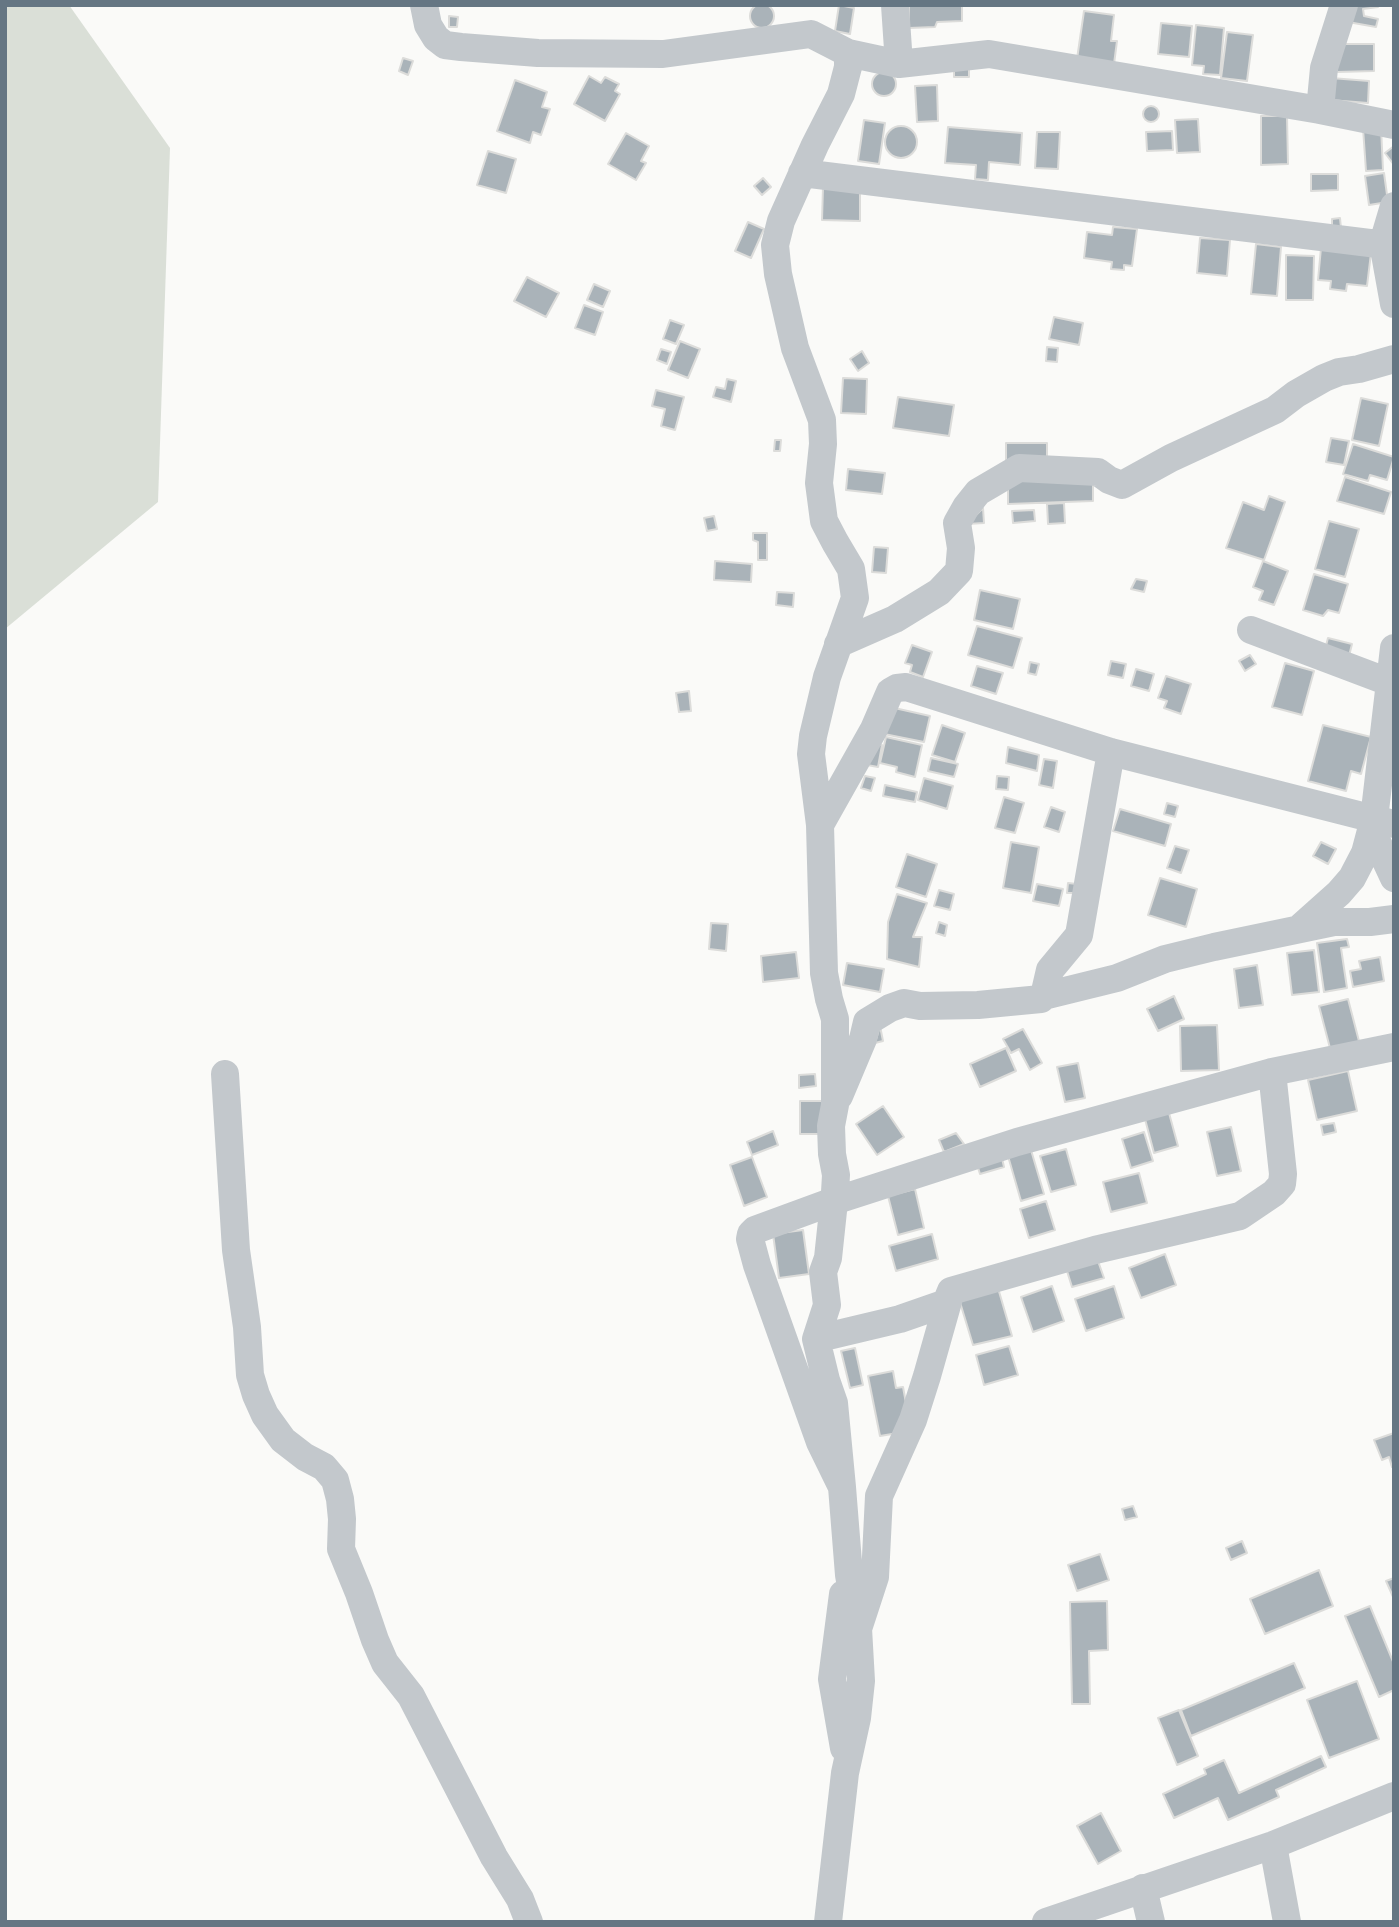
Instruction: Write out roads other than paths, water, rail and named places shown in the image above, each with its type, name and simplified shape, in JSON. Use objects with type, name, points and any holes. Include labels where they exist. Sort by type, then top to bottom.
[{"type":"street","points":[[424,5],[428,24],[436,38],[445,45],[461,47],[538,53],[663,54],[811,34],[848,53],[899,64],[989,54],[1394,124]]},
{"type":"street","points":[[895,5],[899,64]]},
{"type":"street","points":[[1320,110],[1324,68],[1345,5]]},
{"type":"street","points":[[828,1922],[846,1765],[857,1717],[861,1681],[858,1628],[847,1562],[834,1403],[816,1339],[827,1305],[823,1272],[828,1258],[836,1175],[831,1126],[835,1105],[835,1019],[824,973],[820,825],[811,754],[827,677],[855,598],[851,569],[824,520],[819,483],[823,444],[822,421],[794,348],[778,275],[775,245],[781,221],[841,94],[848,67],[848,53]]},
{"type":"street","points":[[803,173],[1388,245]]},
{"type":"street","points":[[1394,206],[1388,245],[1394,304]]},
{"type":"street","points":[[838,645],[895,619],[939,592],[959,571],[961,548],[957,523],[966,508],[978,492],[1019,468],[1098,472],[1122,485],[1171,458],[1275,410],[1324,378],[1394,359]]},
{"type":"street","points":[[1251,630],[1392,683]]},
{"type":"street","points":[[1394,648],[1380,825],[1394,878]]},
{"type":"street","points":[[820,825],[874,729],[890,692],[906,687],[1111,752],[1380,825]]},
{"type":"street","points":[[1044,996],[1051,970],[1079,935],[1111,752]]},
{"type":"street","points":[[1298,930],[1352,878],[1380,825]]},
{"type":"street","points":[[835,1105],[863,1039],[867,1022],[890,1007],[905,1003],[920,1006],[978,1005],[1041,999],[1117,978],[1165,959],[1214,947],[1334,922],[1394,919]]},
{"type":"street","points":[[842,1487],[820,1442],[757,1265],[750,1240],[755,1230],[834,1201],[1017,1142],[1272,1072],[1394,1047]]},
{"type":"street","points":[[951,1291],[1096,1250],[1240,1216],[1274,1193],[1282,1184],[1283,1174],[1272,1072]]},
{"type":"street","points":[[225,1073],[236,1250],[247,1327],[250,1375],[256,1395],[265,1415],[283,1440],[324,1467],[335,1480],[341,1499],[341,1549],[385,1663],[411,1696],[494,1857],[520,1899],[529,1922]]},
{"type":"street","points":[[816,1339],[900,1320],[946,1303],[951,1291]]},
{"type":"street","points":[[858,1628],[875,1577],[879,1496],[913,1420],[951,1291]]},
{"type":"street","points":[[846,1765],[832,1679],[847,1562]]},
{"type":"street","points":[[1046,1922],[1273,1845],[1394,1796]]},
{"type":"street","points":[[1273,1845],[1287,1922]]},
{"type":"street","points":[[1143,1888],[1152,1922]]}]
